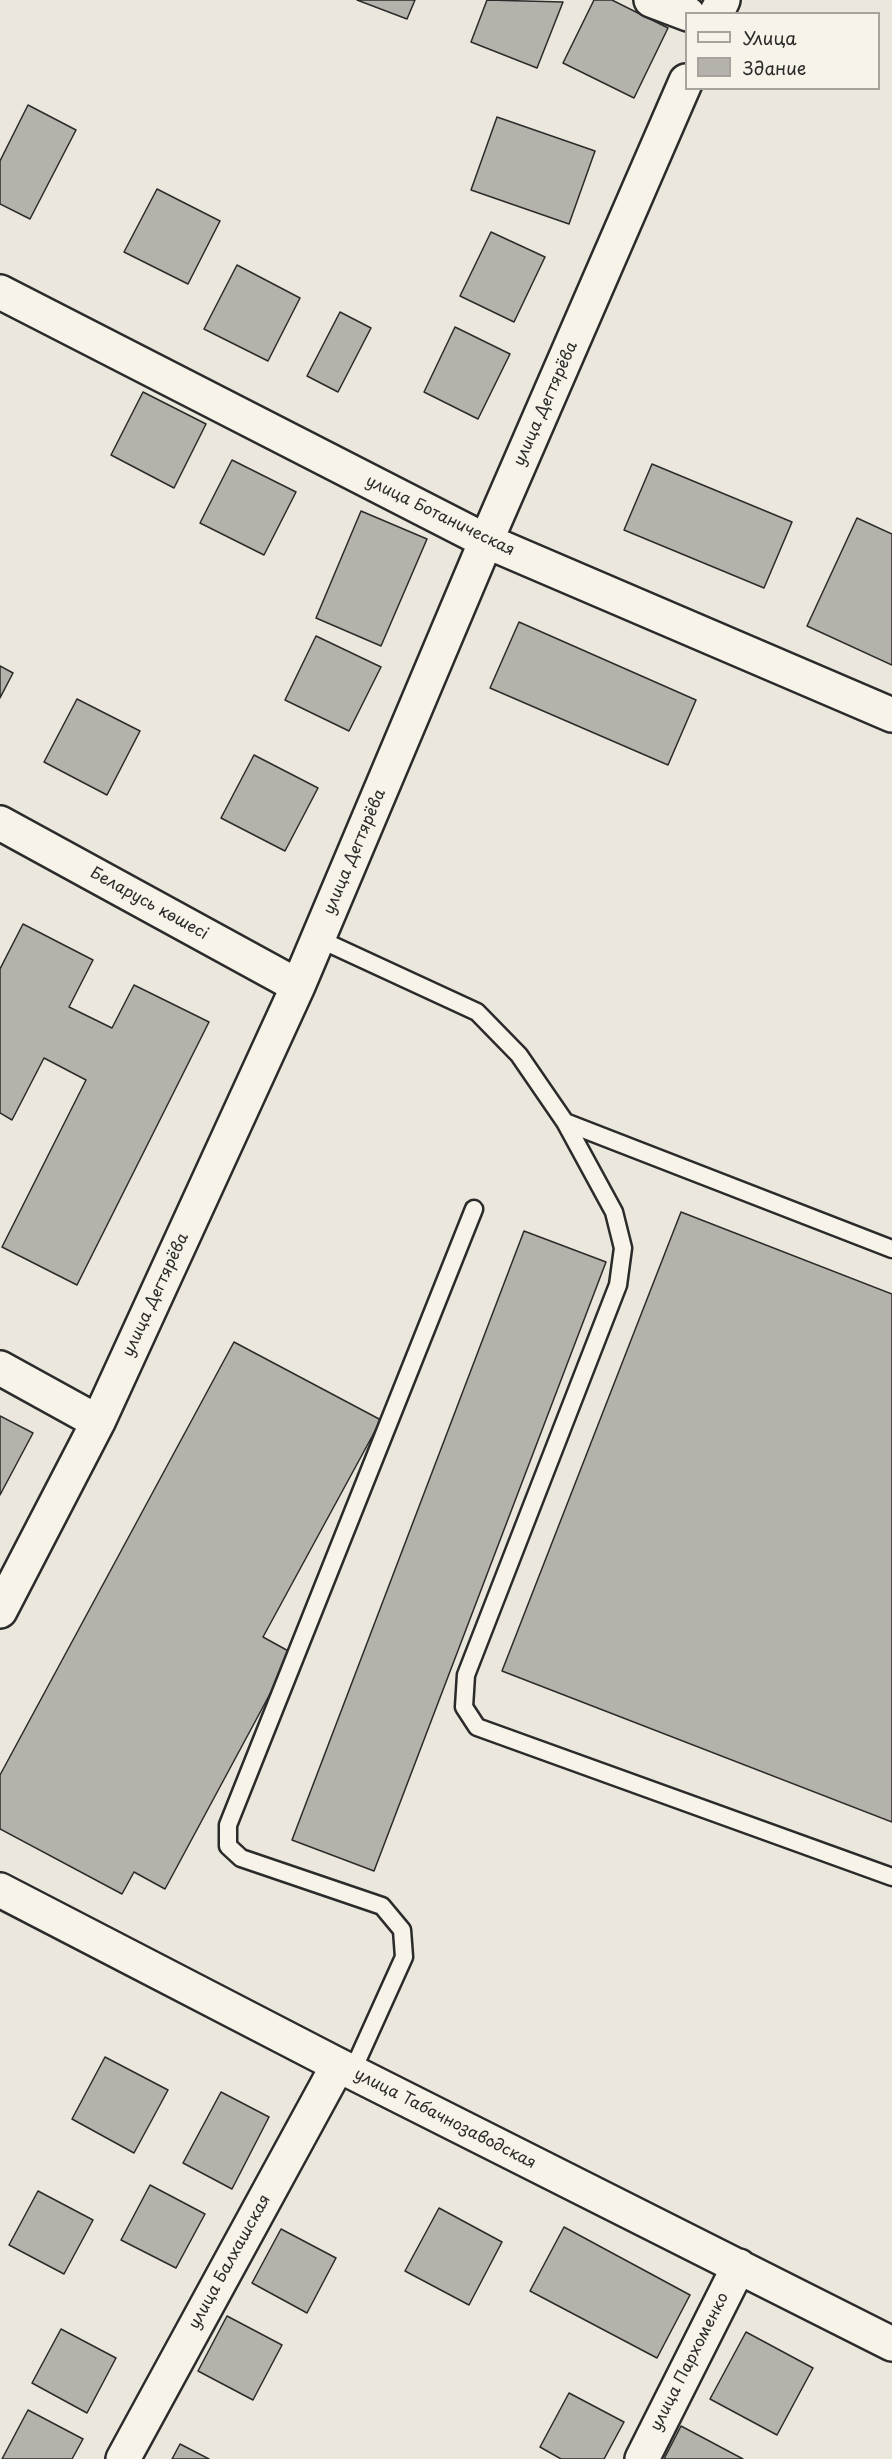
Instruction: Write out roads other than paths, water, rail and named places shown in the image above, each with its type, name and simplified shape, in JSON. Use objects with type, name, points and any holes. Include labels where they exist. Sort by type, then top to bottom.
[{"type":"street","points":[[651,0],[685,13]]},
{"type":"street","name":"улица Дегтярёва","points":[[0,1611],[98,1422],[298,986],[486,541],[685,86]]},
{"type":"street","name":"улица Ботаническая","points":[[0,292],[486,541],[892,715]]},
{"type":"street","name":"Беларусь көшесі","points":[[0,823],[298,986]]},
{"type":"street","points":[[0,1368],[98,1422]]},
{"type":"street","name":"улица Табачнозаводская","points":[[0,1890],[345,2069],[892,2344]]},
{"type":"street","name":"улица Балхашская","points":[[123,2459],[345,2069]]},
{"type":"street","name":"улица Пархоменко","points":[[642,2459],[739,2266]]},
{"type":"lane","points":[[319,939],[477,1012],[519,1055],[565,1122],[614,1212],[623,1248],[618,1286],[466,1675],[464,1707],[477,1727],[892,1877]]},
{"type":"lane","points":[[565,1122],[892,1249]]},
{"type":"lane","points":[[345,2069],[404,1957],[402,1930],[382,1906],[241,1858],[228,1846],[228,1825],[474,1209]]}]
